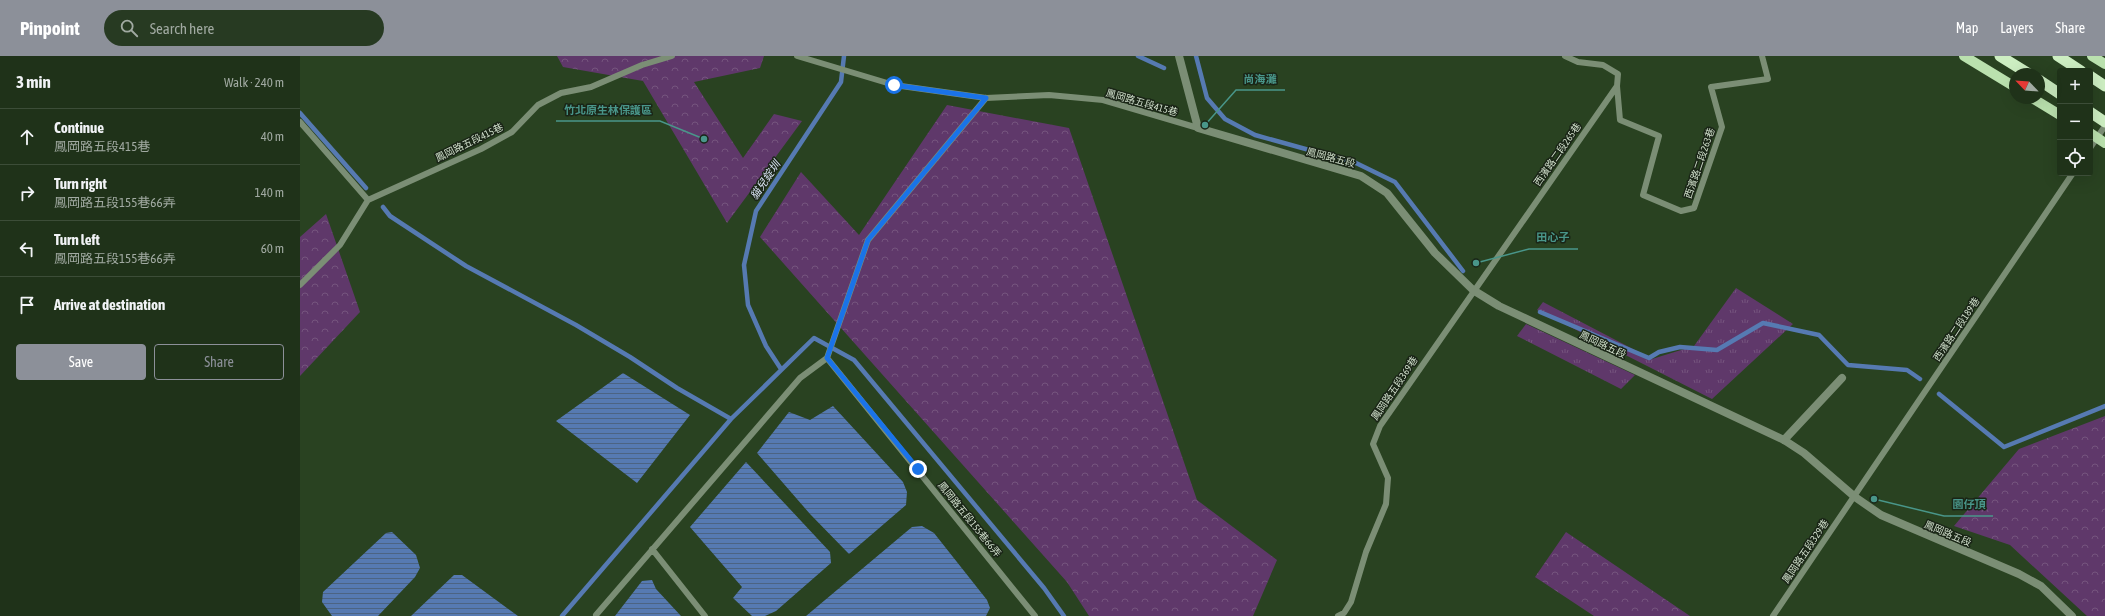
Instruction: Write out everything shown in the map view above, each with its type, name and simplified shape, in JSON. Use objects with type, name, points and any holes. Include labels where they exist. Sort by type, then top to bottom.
[{"type":"highway","points":[[2000,56],[2019,68]]},
{"type":"highway","points":[[2058,56],[2077,68]]},
{"type":"highway","points":[[2093,78],[2105,86]]},
{"type":"highway","points":[[2045,84],[2057,92]]},
{"type":"highway","points":[[2093,114],[2105,122]]},
{"type":"main road","points":[[1964,56],[2009,83]]},
{"type":"main road","points":[[2092,56],[2105,64]]},
{"type":"main road","points":[[2042,104],[2057,113]]},
{"type":"street","points":[[1179,56],[1198,128]]},
{"type":"street","name":"鳳岡路五段","points":[[1198,128],[1361,176],[1386,193],[1435,253],[1473,290],[1499,306],[1784,440],[1804,453],[1854,497],[1880,515],[2019,574],[2036,583],[2072,616]]},
{"type":"street","points":[[1784,440],[1842,378]]},
{"type":"lane","name":"鳳岡路五段415巷","points":[[368,200],[488,146],[512,132],[538,105],[561,93],[591,87],[642,64],[672,56]]},
{"type":"lane","name":"鳳岡路五段415巷","points":[[797,56],[894,85],[986,98],[1049,95],[1103,100],[1198,128]]},
{"type":"lane","points":[[1565,56],[1578,62],[1603,65],[1618,74],[1617,86]]},
{"type":"lane","name":"西濱路二段263巷","points":[[1617,86],[1620,120],[1659,136],[1643,195],[1681,211],[1694,208],[1722,127],[1711,87],[1768,79],[1762,56]]},
{"type":"lane","name":"西濱路二段265巷","points":[[1473,290],[1617,86]]},
{"type":"lane","points":[[596,615],[800,378],[827,358],[868,240],[986,98]]},
{"type":"lane","points":[[300,122],[368,200],[340,245],[300,285]]},
{"type":"lane","points":[[2097,138],[2105,126]]},
{"type":"lane","name":"西濱路二段189巷","points":[[1854,497],[2071,176]]},
{"type":"lane","name":"鳳岡路五段369巷","points":[[1338,616],[1344,613],[1351,602],[1366,552],[1386,504],[1388,478],[1373,444],[1380,426],[1473,290]]},
{"type":"lane","name":"鳳岡路五段155巷66弄","points":[[827,358],[1035,616]]},
{"type":"lane","name":"鳳岡路五段329巷","points":[[1773,616],[1854,497]]},
{"type":"lane","points":[[652,549],[705,616]]},
{"type":"green space","points":[[557,56],[764,56],[760,68],[694,82],[743,158],[774,114],[802,121],[727,223],[643,81],[563,67]]},
{"type":"green space","points":[[947,105],[1069,128],[1197,500],[1277,560],[1253,616],[1089,616],[1067,582],[760,237],[801,172],[859,235]]},
{"type":"green space","points":[[326,214],[360,312],[300,376],[300,237]]},
{"type":"green space","points":[[1736,288],[1793,324],[1712,399],[1537,310],[1543,302],[1652,359],[1694,346]]},
{"type":"green space","points":[[1526,324],[1635,375],[1621,389],[1517,336]]},
{"type":"green space","points":[[2105,416],[2105,616],[2087,616],[2010,545],[1954,526],[2019,449]]},
{"type":"green space","points":[[1566,532],[1690,616],[1594,616],[1535,577]]},
{"type":"water","points":[[623,373],[690,415],[637,483],[556,421]]},
{"type":"water","points":[[833,406],[903,482],[907,492],[906,505],[849,554],[810,514],[757,453],[789,412],[810,420]]},
{"type":"water","points":[[746,462],[830,552],[831,563],[776,611],[765,616],[752,616],[733,598],[742,587],[690,527]]},
{"type":"water","points":[[922,526],[934,533],[987,600],[990,608],[986,616],[806,616],[912,527]]},
{"type":"water","points":[[392,532],[416,555],[420,568],[415,577],[378,616],[332,616],[322,602],[323,592],[386,533]]},
{"type":"water","points":[[454,575],[462,575],[518,616],[411,616]]},
{"type":"water","points":[[652,580],[656,589],[681,616],[615,616],[642,581]]},
{"type":"waterway","name":"貓兒錠圳","points":[[781,369],[766,346],[748,305],[744,265],[756,211],[841,82],[844,56]]},
{"type":"waterway","points":[[1138,56],[1164,68]]},
{"type":"waterway","points":[[1196,56],[1207,98],[1225,119],[1255,135],[1356,163],[1395,182],[1463,271]]},
{"type":"waterway","points":[[300,113],[366,188]]},
{"type":"waterway","points":[[383,207],[390,216],[466,266],[576,325],[630,357],[677,388],[731,419]]},
{"type":"waterway","points":[[1540,312],[1649,358],[1659,352],[1680,347],[1717,350],[1763,323],[1819,335],[1848,365],[1907,370],[1920,379]]},
{"type":"waterway","points":[[562,616],[731,419],[814,338],[854,360],[1044,588],[1064,616]]},
{"type":"waterway","points":[[1939,394],[2004,447],[2105,406]]},
{"type":"place","name":"尚海灘","points":[[1205,125]]},
{"type":"place","name":"竹北原生林保護區","points":[[704,139]]},
{"type":"place","name":"田心子","points":[[1476,263]]},
{"type":"place","name":"園仔頂","points":[[1874,499]]},
{"type":"route","points":[[894,85],[986,98],[868,240],[827,358],[918,469]]}]
